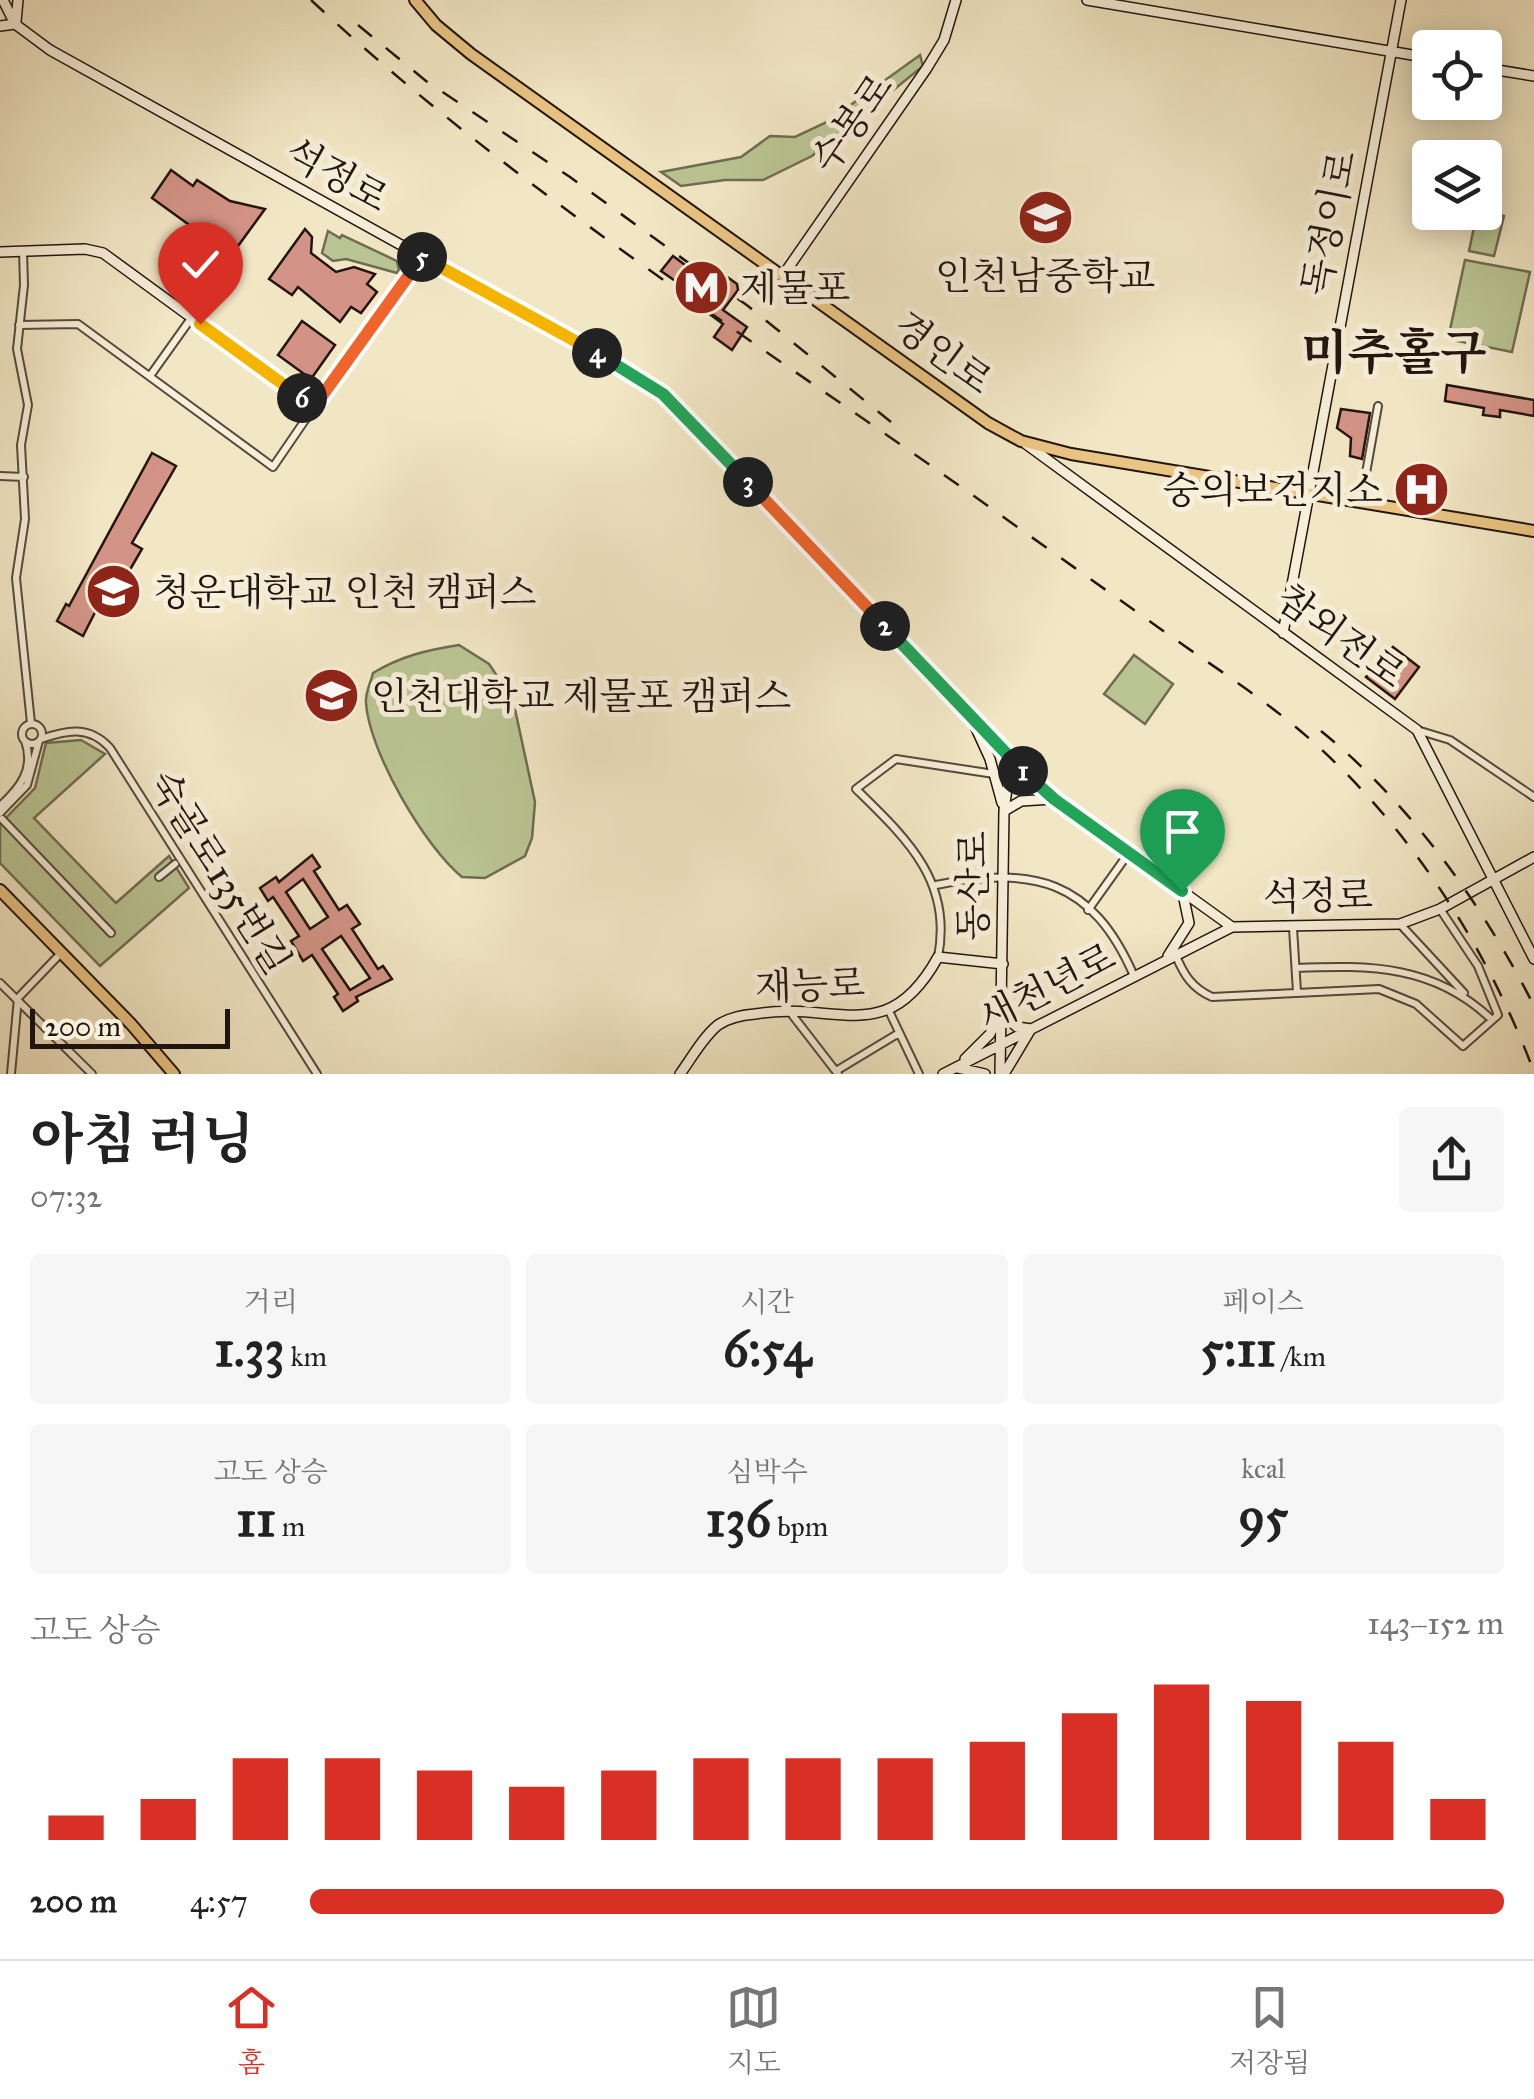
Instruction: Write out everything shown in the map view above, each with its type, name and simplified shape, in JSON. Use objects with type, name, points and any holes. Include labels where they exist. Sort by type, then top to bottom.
[{"type":"main road","name":"석정로","points":[[3,0],[16,24],[50,50],[663,394],[1011,759],[1054,799],[1232,927],[1400,924],[1440,909],[1534,857]]},
{"type":"main road","points":[[0,26],[16,24],[18,0]]},
{"type":"main road","name":"경인로","points":[[415,0],[471,54],[988,423],[1021,440],[1071,454],[1534,531]]},
{"type":"main road","name":"수봉로","points":[[784,274],[944,40],[956,0]]},
{"type":"main road","points":[[1087,0],[1412,55]]},
{"type":"main road","name":"독정이로","points":[[1283,633],[1402,0]]},
{"type":"main road","points":[[1502,71],[1534,76]]},
{"type":"main road","points":[[0,252],[98,251],[314,407],[422,257]]},
{"type":"main road","name":"참외전로","points":[[1021,440],[1417,730],[1534,959]]},
{"type":"main road","points":[[969,713],[994,774],[1004,811],[1021,801],[1054,799]]},
{"type":"main road","name":"동산로","points":[[1002,1074],[1004,811],[1011,759]]},
{"type":"main road","points":[[0,890],[166,1061],[174,1074]]},
{"type":"main road","points":[[1170,957],[1189,923],[1182,891]]},
{"type":"main road","name":"새천년로","points":[[943,1074],[1232,927]]},
{"type":"main road","points":[[938,957],[1003,964]]},
{"type":"main road","name":"재능로","points":[[680,1074],[722,1022],[755,1014],[862,1016],[889,1011],[918,988],[938,957]]},
{"type":"main road","points":[[956,1068],[990,1034],[1002,1014],[1017,1027],[1031,1029],[1002,1074]]},
{"type":"main road","points":[[956,1068],[985,1074]]},
{"type":"street","points":[[23,251],[18,348],[28,405],[21,445],[25,519],[16,578],[40,740],[27,785],[1,816],[111,933]]},
{"type":"street","points":[[150,376],[192,317]]},
{"type":"street","points":[[20,325],[78,324],[274,467],[314,407]]},
{"type":"street","points":[[1361,502],[1378,406]]},
{"type":"street","points":[[0,476],[24,477]]},
{"type":"street","points":[[0,806],[25,777],[29,756],[22,730],[35,725]]},
{"type":"street","name":"숙골로135번길","points":[[35,725],[56,732],[86,732],[110,748],[317,1074]]},
{"type":"street","points":[[1417,730],[1450,740],[1534,797]]},
{"type":"street","points":[[25,742],[56,732]]},
{"type":"street","points":[[938,957],[942,930],[936,884],[897,832],[856,789],[896,759],[994,774]]},
{"type":"street","points":[[1088,910],[1128,854]]},
{"type":"street","points":[[159,878],[175,864]]},
{"type":"street","points":[[936,884],[1003,876],[1050,882],[1113,932],[1134,976]]},
{"type":"street","points":[[1170,957],[1199,991],[1212,997],[1379,989],[1416,1004],[1463,1046],[1495,1017],[1478,966],[1440,909]]},
{"type":"street","name":"석정로","points":[[1400,924],[1465,994],[1495,1017]]},
{"type":"street","points":[[1293,928],[1296,992]]},
{"type":"street","points":[[12,1074],[18,998],[62,953]]},
{"type":"street","points":[[1296,968],[1370,966],[1424,978],[1465,994]]},
{"type":"street","points":[[0,983],[92,1074]]},
{"type":"street","points":[[889,1011],[919,1074]]},
{"type":"street","points":[[790,1012],[837,1072],[899,1032]]},
{"type":"green space","points":[[920,55],[923,66],[812,156],[763,180],[681,186],[661,172],[741,157],[770,136],[795,137],[827,122]]},
{"type":"green space","points":[[1473,230],[1500,230],[1494,256],[1469,251]]},
{"type":"green space","points":[[328,231],[397,261],[399,270],[397,273],[346,259],[333,261],[322,253]]},
{"type":"green space","points":[[1465,260],[1530,272],[1512,352],[1448,339]]},
{"type":"green space","points":[[459,645],[489,664],[513,700],[535,802],[532,838],[525,856],[485,878],[462,877],[416,821],[377,746],[366,703],[373,673],[414,654]]},
{"type":"green space","points":[[1134,655],[1173,684],[1145,724],[1104,694]]},
{"type":"green space","points":[[81,740],[105,754],[34,818],[116,903],[169,856],[189,888],[100,966],[0,863],[0,824],[35,788],[46,743]]},
{"type":"building","points":[[171,170],[193,186],[197,180],[230,201],[265,209],[238,246],[235,244],[228,253],[152,198]]},
{"type":"building","points":[[305,229],[312,237],[311,253],[336,272],[354,267],[375,274],[367,284],[377,292],[361,313],[351,307],[340,322],[298,287],[292,295],[269,279]]},
{"type":"building","points":[[673,256],[692,270],[705,261],[737,284],[738,290],[723,310],[747,327],[732,350],[714,337],[723,324],[677,290],[681,285],[661,271]]},
{"type":"building","points":[[302,321],[335,345],[311,379],[278,355]]},
{"type":"building","points":[[1447,385],[1534,400],[1534,416],[1500,410],[1500,417],[1483,415],[1484,408],[1445,401]]},
{"type":"building","points":[[1341,409],[1370,413],[1362,459],[1350,456],[1351,438],[1337,428]]},
{"type":"building","points":[[152,453],[176,466],[132,543],[142,549],[124,580],[114,575],[83,636],[57,621],[66,604],[69,606]]},
{"type":"building","points":[[1393,647],[1419,667],[1395,699],[1366,677]]},
{"type":"building","points":[[312,855],[320,867],[314,871],[339,910],[347,905],[360,924],[352,929],[378,969],[383,966],[392,979],[356,997],[358,1001],[343,1011],[334,997],[338,994],[312,955],[303,961],[291,941],[299,936],[273,897],[268,901],[260,888],[276,877],[279,882]],"holes":[[[303,879],[328,917],[310,929],[286,892]],[[341,936],[370,978],[350,990],[322,949]]]},
{"type":"railway","points":[[311,0],[388,69],[550,198],[1232,679],[1305,735],[1356,784],[1419,858],[1472,940],[1534,1072]]},
{"type":"railway","points":[[358,25],[426,81],[570,177],[748,306],[891,422]]},
{"type":"railway","points":[[1321,731],[1385,790],[1442,858],[1492,931],[1534,1006]]},
{"type":"place","name":"인천남중학교","points":[[1045,218]]},
{"type":"place","name":"제물포","points":[[701,288]]},
{"type":"place","name":"숭의보건지소","points":[[1422,490]]},
{"type":"place","name":"청운대학교 인천 캠퍼스","points":[[114,592]]},
{"type":"place","name":"인천대학교 제물포 캠퍼스","points":[[332,696]]},
{"type":"district","name":"미추홀구","points":[[1394,352]]},
{"type":"route","points":[[200,324],[314,407],[422,257],[646,381],[663,394],[1023,771],[1054,799],[1182,891]]}]
